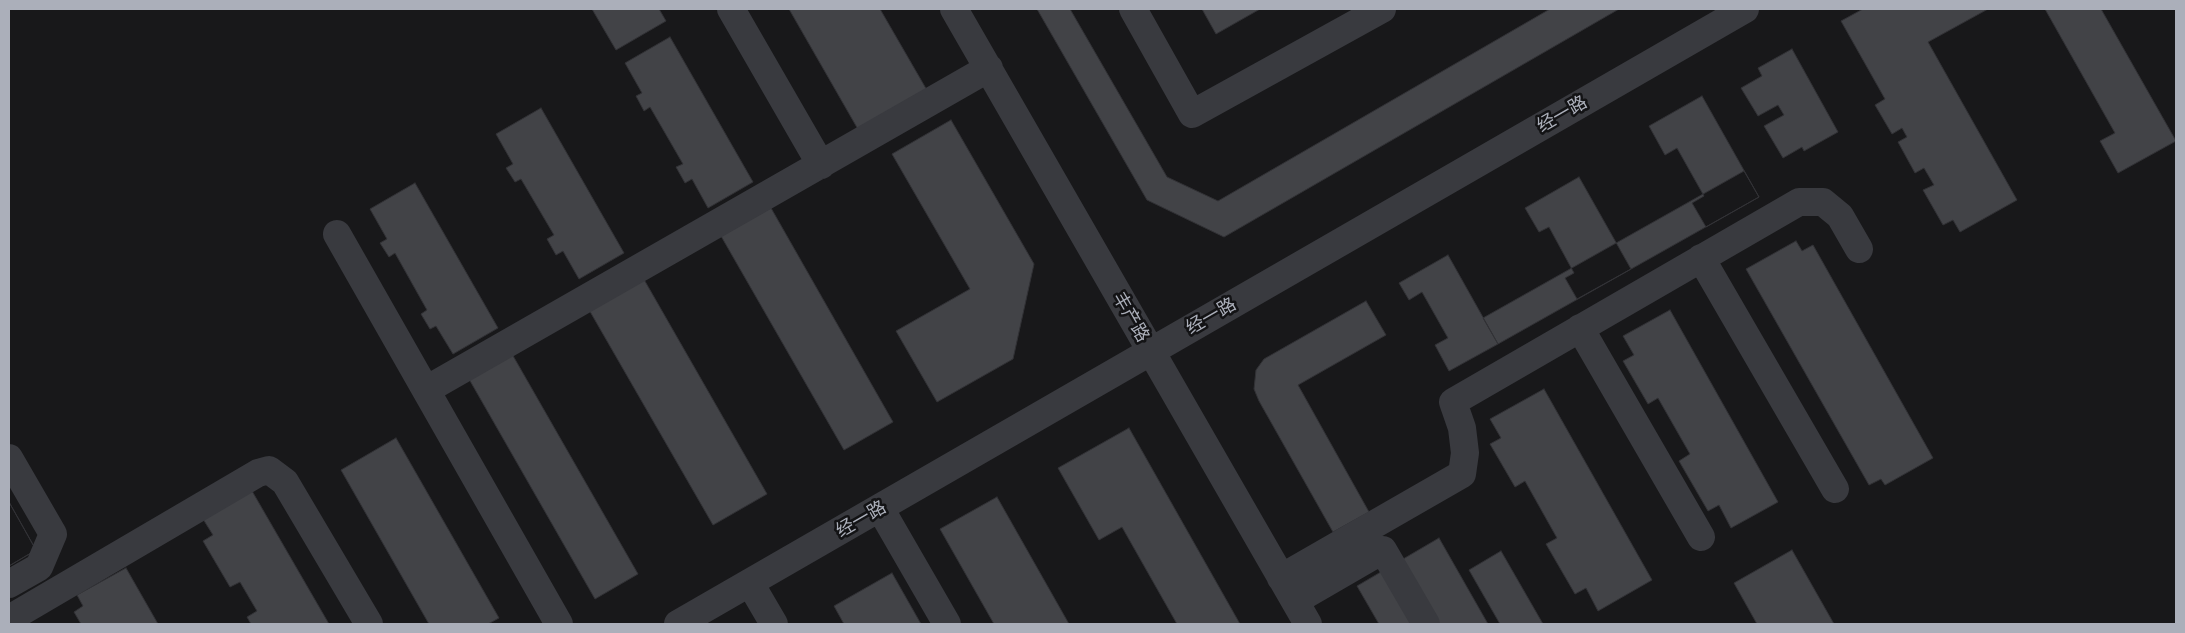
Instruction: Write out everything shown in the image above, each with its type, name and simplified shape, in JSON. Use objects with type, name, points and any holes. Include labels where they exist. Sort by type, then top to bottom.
[{"type":"street","points":[[731,9],[821,165]]},
{"type":"street","name":"丰产路","points":[[954,9],[1301,613]]},
{"type":"street","points":[[1133,9],[1192,114],[1382,9]]},
{"type":"street","name":"经一路","points":[[678,624],[1744,9]]},
{"type":"street","points":[[426,390],[989,68]]},
{"type":"street","points":[[1281,578],[1462,474],[1465,453],[1462,428],[1452,402],[1799,202],[1823,202],[1840,216],[1858,249]]},
{"type":"street","points":[[337,234],[559,624]]},
{"type":"street","points":[[1701,258],[1835,489]]},
{"type":"street","points":[[1580,328],[1701,538]]},
{"type":"street","points":[[9,458],[53,534],[39,567],[9,584]]},
{"type":"street","points":[[9,619],[258,474],[269,470],[285,482],[369,624]]},
{"type":"street","points":[[880,508],[947,624]]},
{"type":"street","points":[[1301,613],[1383,550],[1426,624]]},
{"type":"street","points":[[750,583],[774,624]]},
{"type":"building","points":[[592,9],[659,9],[666,21],[616,50]]},
{"type":"building","points":[[789,9],[880,9],[928,92],[859,131]]},
{"type":"building","points":[[1037,9],[1070,9],[1167,177],[1218,201],[1550,9],[1619,9],[1224,237],[1147,200]]},
{"type":"building","points":[[1202,9],[1260,9],[1216,34]]},
{"type":"building","points":[[1863,9],[1988,9],[1928,42],[2017,200],[1960,232],[1953,220],[1943,225],[1923,190],[1934,185],[1924,168],[1915,173],[1898,142],[1907,137],[1902,128],[1892,134],[1875,105],[1885,99],[1841,21]]},
{"type":"building","points":[[2045,9],[2101,9],[2176,141],[2118,173],[2100,141],[2115,133]]},
{"type":"building","points":[[670,37],[753,182],[708,208],[692,179],[685,183],[676,167],[683,164],[650,107],[644,111],[636,96],[642,93],[625,63]]},
{"type":"building","points":[[1792,49],[1838,132],[1804,151],[1802,147],[1783,158],[1764,126],[1784,115],[1778,105],[1758,116],[1741,88],[1762,76],[1758,68]]},
{"type":"building","points":[[1702,96],[1759,197],[1706,227],[1692,203],[1704,196],[1677,148],[1665,155],[1649,126]]},
{"type":"building","points":[[541,108],[624,253],[579,279],[563,251],[556,255],[547,239],[554,235],[521,179],[515,182],[506,168],[513,164],[496,134]]},
{"type":"building","points":[[951,120],[1034,264],[1013,359],[937,402],[896,331],[970,289],[892,154]]},
{"type":"building","points":[[1744,171],[1759,197],[1498,344],[1483,318]]},
{"type":"building","points":[[1579,177],[1631,269],[1577,299],[1565,278],[1574,273],[1549,227],[1539,232],[1525,208]]},
{"type":"building","points":[[415,183],[498,328],[453,354],[436,326],[430,329],[421,314],[427,310],[395,253],[389,257],[380,243],[387,239],[370,209]]},
{"type":"building","points":[[771,208],[893,422],[844,450],[721,236]]},
{"type":"building","points":[[1796,241],[1802,251],[1813,245],[1933,458],[1885,485],[1881,479],[1869,485],[1746,269]]},
{"type":"building","points":[[1448,255],[1498,344],[1449,371],[1435,345],[1448,338],[1422,292],[1409,300],[1399,283]]},
{"type":"building","points":[[642,276],[767,494],[713,525],[588,308]]},
{"type":"building","points":[[1366,301],[1386,335],[1298,385],[1369,512],[1333,532],[1259,401],[1254,389],[1256,370],[1264,359]]},
{"type":"building","points":[[1670,310],[1778,502],[1731,528],[1719,505],[1708,511],[1679,461],[1690,454],[1658,398],[1648,404],[1623,361],[1634,355],[1623,336]]},
{"type":"building","points":[[512,354],[638,574],[595,599],[469,379]]},
{"type":"building","points":[[1544,389],[1652,580],[1598,611],[1586,588],[1575,594],[1546,544],[1557,538],[1525,481],[1515,487],[1490,444],[1501,438],[1490,419]]},
{"type":"building","points":[[1129,428],[1240,624],[1177,624],[1122,527],[1099,540],[1058,468]]},
{"type":"building","points":[[396,438],[499,618],[488,624],[429,624],[341,470]]},
{"type":"building","points":[[252,491],[329,624],[251,624],[247,617],[257,611],[240,582],[230,587],[203,541],[213,535],[203,519]]},
{"type":"building","points":[[997,497],[1069,624],[994,624],[940,529]]},
{"type":"building","points":[[9,502],[36,550],[9,566]]},
{"type":"building","points":[[9,502],[36,550],[9,566]]},
{"type":"building","points":[[1439,538],[1488,624],[1379,624],[1357,586]]},
{"type":"building","points":[[1792,550],[1834,624],[1757,624],[1734,583]]},
{"type":"building","points":[[1501,551],[1543,624],[1500,624],[1469,570]]},
{"type":"building","points":[[126,568],[158,624],[81,624],[74,612],[83,606],[77,595]]},
{"type":"building","points":[[892,573],[921,624],[844,624],[834,606]]}]
